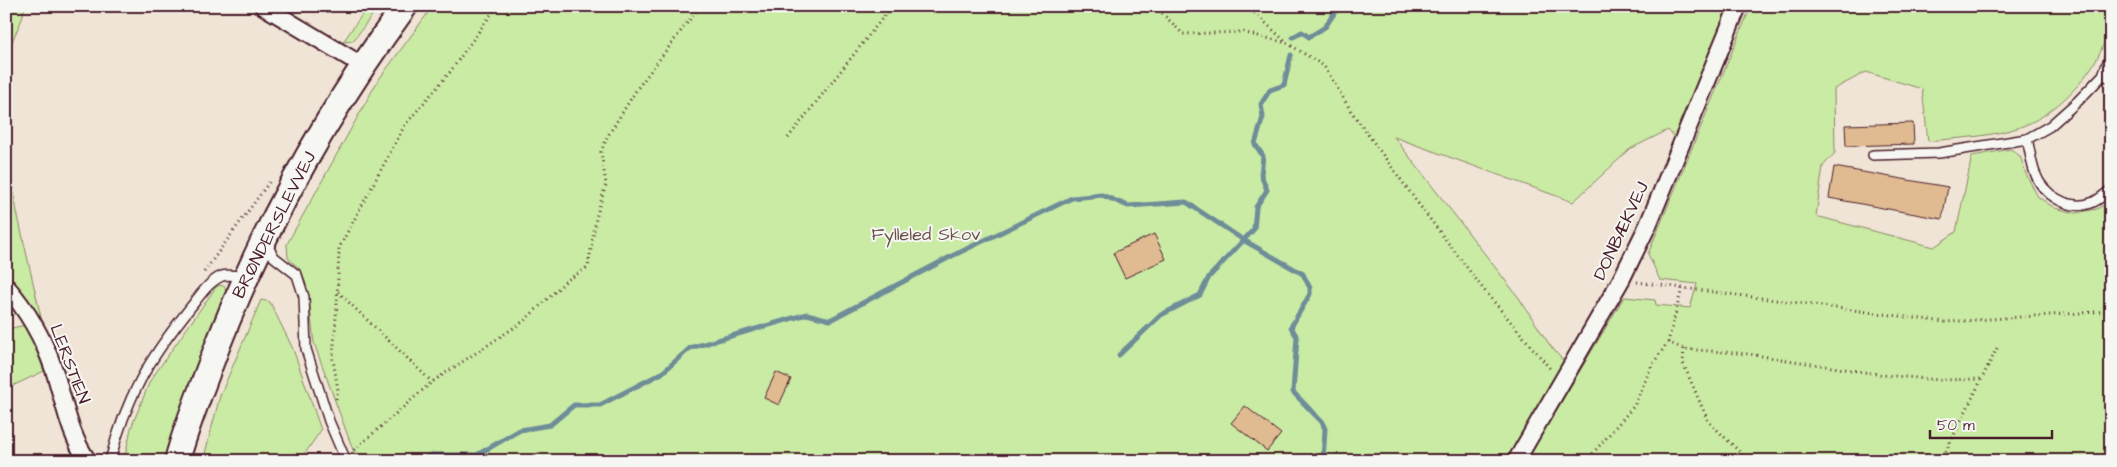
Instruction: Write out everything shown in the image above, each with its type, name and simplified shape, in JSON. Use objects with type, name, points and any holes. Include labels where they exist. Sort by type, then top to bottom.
[{"type":"main road","name":"BRØNDERSLEVVEJ","points":[[177,461],[215,353],[245,276],[297,173],[386,32],[405,6]]},
{"type":"street","points":[[263,6],[350,58]]},
{"type":"street","name":"DONBÆKVEJ","points":[[1516,461],[1563,384],[1621,280],[1648,225],[1738,6]]},
{"type":"street","name":"LERSTIEN","points":[[6,286],[18,300],[32,322],[54,370],[80,450],[88,461]]},
{"type":"lane","points":[[1873,155],[1938,153],[2027,139],[2050,126],[2107,77],[2111,54]]},
{"type":"lane","points":[[2027,139],[2036,175],[2046,190],[2059,201],[2076,206],[2092,203],[2111,190]]},
{"type":"lane","points":[[264,239],[274,257],[297,275],[304,297],[306,349],[329,421],[346,460]]},
{"type":"lane","points":[[110,461],[119,426],[138,381],[164,341],[210,283],[224,275],[245,276]]},
{"type":"path","points":[[329,421],[338,390],[333,359],[339,248],[405,125],[450,72],[497,6]]},
{"type":"path","points":[[346,460],[362,441],[432,382],[524,321],[566,281],[588,266],[596,218],[606,184],[601,152],[607,136],[637,89],[700,6]]},
{"type":"path","points":[[788,138],[892,6]]},
{"type":"path","points":[[1155,6],[1182,34],[1242,32],[1287,43]]},
{"type":"path","points":[[1248,6],[1287,43],[1324,66],[1351,111],[1420,206],[1484,290],[1563,384]]},
{"type":"path","points":[[199,278],[275,174]]},
{"type":"path","points":[[1621,280],[1945,322],[2111,311]]},
{"type":"path","points":[[1586,461],[1634,406],[1652,365],[1668,342],[1682,288]]},
{"type":"path","points":[[338,292],[432,382]]},
{"type":"path","points":[[1668,342],[1684,349],[1749,354],[1883,375],[1940,380],[1981,379]]},
{"type":"path","points":[[1941,461],[1998,346]]},
{"type":"path","points":[[1684,349],[1683,363],[1708,421],[1749,461]]},
{"type":"green space","points":[[6,6],[25,6],[22,19],[6,55]]},
{"type":"green space","points":[[368,6],[379,6],[353,41],[343,42]]},
{"type":"green space","name":"Fylleled Skov","points":[[433,6],[1729,6],[1676,139],[1668,130],[1630,149],[1573,202],[1394,137],[1519,298],[1549,344],[1565,363],[1506,461],[357,461],[314,343],[309,299],[302,271],[288,258],[287,244],[377,82]]},
{"type":"green space","points":[[1751,6],[2108,6],[2109,24],[2104,42],[2096,61],[2084,78],[2054,108],[2039,118],[2012,130],[1928,141],[1922,89],[1866,72],[1834,89],[1835,153],[1823,166],[1816,216],[1934,247],[1956,232],[1972,156],[2011,149],[2020,156],[2026,174],[2038,197],[2055,208],[2076,213],[2097,209],[2111,201],[2111,461],[1526,461],[1624,297],[1655,300],[1656,305],[1690,308],[1697,284],[1660,280],[1648,254]]},
{"type":"green space","points":[[6,151],[17,212],[42,322],[6,270]]},
{"type":"green space","points":[[220,285],[225,287],[226,295],[167,461],[124,461],[131,428],[150,381],[216,287]]},
{"type":"green space","points":[[261,300],[270,302],[293,349],[321,430],[306,452],[294,461],[203,461],[220,396]]},
{"type":"green space","points":[[27,325],[44,371],[6,389],[6,329]]},
{"type":"building","points":[[1913,123],[1914,144],[1846,146],[1845,125]]},
{"type":"building","points":[[1834,167],[1948,187],[1942,219],[1829,198]]},
{"type":"building","points":[[1154,234],[1166,259],[1125,278],[1113,253]]},
{"type":"building","points":[[776,372],[791,379],[779,405],[764,398]]},
{"type":"building","points":[[1245,406],[1281,434],[1267,451],[1231,423]]},
{"type":"waterway","points":[[1293,37],[1302,32],[1309,37],[1325,27],[1339,6]]},
{"type":"waterway","points":[[1119,355],[1161,315],[1200,295],[1209,277],[1254,229],[1256,207],[1267,190],[1261,175],[1263,156],[1255,144],[1263,117],[1261,104],[1270,90],[1284,85],[1291,55]]},
{"type":"waterway","points":[[416,461],[432,455],[477,455],[520,430],[550,425],[574,405],[600,405],[662,373],[690,348],[807,314],[830,320],[952,256],[1072,198],[1102,195],[1128,206],[1186,202],[1245,241],[1303,274],[1310,288],[1310,294],[1291,327],[1297,337],[1293,392],[1322,422],[1325,429],[1323,461]]}]
